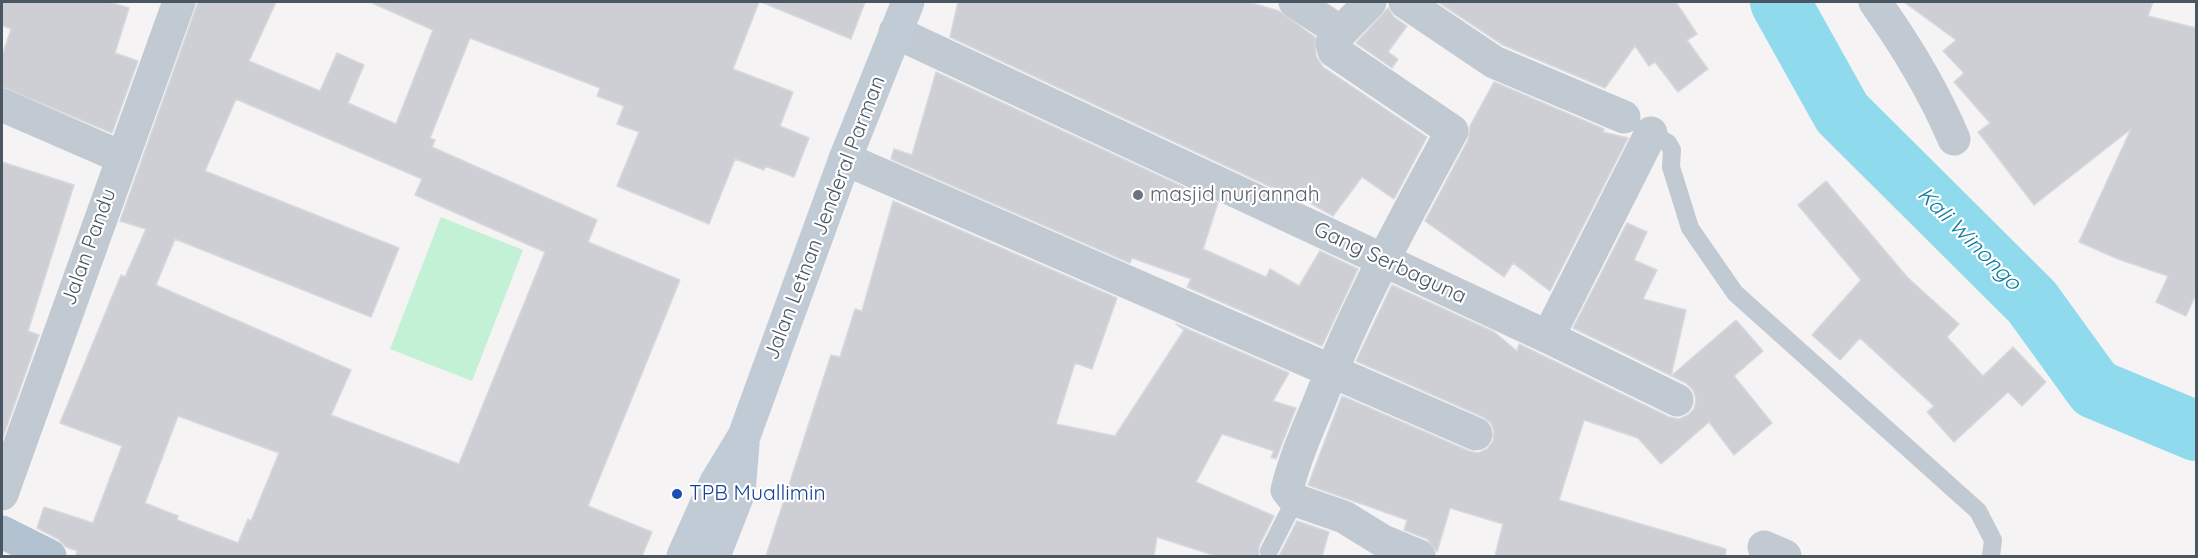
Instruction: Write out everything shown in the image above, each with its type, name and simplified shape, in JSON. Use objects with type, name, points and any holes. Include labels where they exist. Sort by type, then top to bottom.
[{"type":"main road","points":[[2,532],[50,556]]},
{"type":"street","name":"Jalan Pandu","points":[[2,494],[121,157],[179,2]]},
{"type":"street","name":"Jalan Letnan Jenderal Parman","points":[[683,556],[716,482],[744,436],[844,159],[908,2]]},
{"type":"street","points":[[1294,2],[1341,33]]},
{"type":"street","points":[[1370,2],[1332,43],[1334,51],[1452,131],[1382,259],[1331,370],[1293,465],[1287,490],[1295,500],[1344,517],[1383,541],[1419,556]]},
{"type":"street","points":[[1405,2],[1494,62],[1649,132],[1548,337]]},
{"type":"street","points":[[1875,2],[1901,39],[1941,109],[1954,139]]},
{"type":"street","name":"Gang Serbaguna","points":[[895,33],[1382,259],[1677,400]]},
{"type":"street","points":[[2,105],[121,157]]},
{"type":"street","points":[[844,159],[1476,434]]},
{"type":"street","name":"Jalan Letnan Jenderal Parman","points":[[714,556],[739,492],[744,436]]},
{"type":"lane","points":[[1649,132],[1672,150],[1671,167],[1690,228],[1735,292],[1978,511],[1993,540],[1991,556]]},
{"type":"lane","points":[[1269,551],[1295,500]]},
{"type":"green space","points":[[441,217],[523,250],[472,381],[390,349]]},
{"type":"building","points":[[2,2],[109,2],[129,8],[115,53],[138,61],[112,133],[2,87],[2,56],[11,29],[2,25]]},
{"type":"building","points":[[198,2],[276,2],[249,61],[320,91],[337,53],[364,65],[348,103],[396,124],[433,30],[370,2],[759,2],[733,69],[793,92],[780,126],[809,138],[794,177],[765,166],[764,170],[735,159],[709,224],[617,186],[639,132],[617,124],[624,106],[597,96],[600,88],[470,38],[430,138],[435,140],[432,147],[597,220],[588,242],[680,280],[588,506],[652,532],[642,556],[75,556],[78,551],[66,547],[58,539],[37,528],[44,507],[93,523],[122,446],[60,423],[121,275],[125,277],[146,229],[120,221]],"holes":[[[236,99],[422,179],[415,195],[545,252],[459,464],[331,415],[351,370],[156,285],[175,239],[371,317],[399,248],[205,171]],[[178,416],[279,453],[251,521],[248,519],[238,543],[177,520],[178,516],[145,503]]]},
{"type":"building","points":[[761,2],[865,2],[851,39]]},
{"type":"building","points":[[958,2],[1249,2],[1279,11],[1315,37],[1316,56],[1323,67],[1427,137],[1394,199],[1362,177],[1333,216],[1289,191],[1288,195],[950,37]]},
{"type":"building","points":[[1438,2],[1676,2],[1697,34],[1687,40],[1708,69],[1678,92],[1655,62],[1649,66],[1635,46],[1605,88],[1503,45]]},
{"type":"building","points":[[1904,2],[2153,2],[2148,16],[2196,28],[2196,294],[2186,316],[2156,302],[2168,276],[2118,259],[2079,242],[2131,129],[2034,205],[1978,132],[1990,123],[1954,82],[1964,73],[1943,51],[1956,40]]},
{"type":"building","points":[[1388,8],[1394,17],[1407,26],[1388,52],[1398,59],[1392,68],[1356,43]]},
{"type":"building","points":[[936,72],[1218,203],[1203,249],[1266,277],[1270,269],[1299,286],[1320,251],[1358,269],[1322,346],[1187,287],[1191,279],[1132,258],[1130,263],[891,159],[894,149],[912,155]]},
{"type":"building","points":[[1494,82],[1604,129],[1603,132],[1628,138],[1550,291],[1513,263],[1504,277],[1425,221],[1468,140],[1470,126]]},
{"type":"building","points":[[2,162],[74,185],[28,331],[39,335],[2,440]]},
{"type":"building","points":[[1826,181],[1908,278],[1959,324],[1947,337],[1983,376],[2013,347],[2046,382],[2022,406],[2008,392],[1954,442],[1927,412],[1934,406],[1860,338],[1840,360],[1812,335],[1861,280],[1798,205]]},
{"type":"building","points":[[893,201],[1117,298],[1092,369],[1075,363],[1056,424],[1115,436],[1184,330],[1176,324],[1289,373],[1273,401],[1296,408],[1276,459],[1271,457],[1274,451],[1222,434],[1196,482],[1274,516],[1259,546],[1259,556],[1216,556],[1157,537],[1154,556],[766,556],[831,355],[840,357],[855,309],[862,311]]},
{"type":"building","points":[[1627,223],[1647,232],[1634,260],[1657,270],[1643,299],[1686,310],[1671,376],[1573,328]]},
{"type":"building","points":[[1392,285],[1494,332],[1517,351],[1519,344],[1669,417],[1679,419],[1694,409],[1696,399],[1693,390],[1686,383],[1671,376],[1736,320],[1763,351],[1734,376],[1772,423],[1734,455],[1709,422],[1661,464],[1638,438],[1584,420],[1559,500],[1726,549],[1725,556],[1495,556],[1503,524],[1450,508],[1437,552],[1427,539],[1404,530],[1407,520],[1308,485],[1342,396],[1469,451],[1478,453],[1487,449],[1493,441],[1494,431],[1491,423],[1483,417],[1356,361]]},
{"type":"building","points":[[1297,521],[1329,532],[1322,556],[1279,556]]},
{"type":"waterway","name":"Kali Winongo","points":[[1780,2],[1842,113],[2032,302],[2095,389],[2196,431]]},
{"type":"place","name":"masjid nurjannah","points":[[1138,195]]},
{"type":"place","name":"TPB Muallimin","points":[[677,494]]}]
